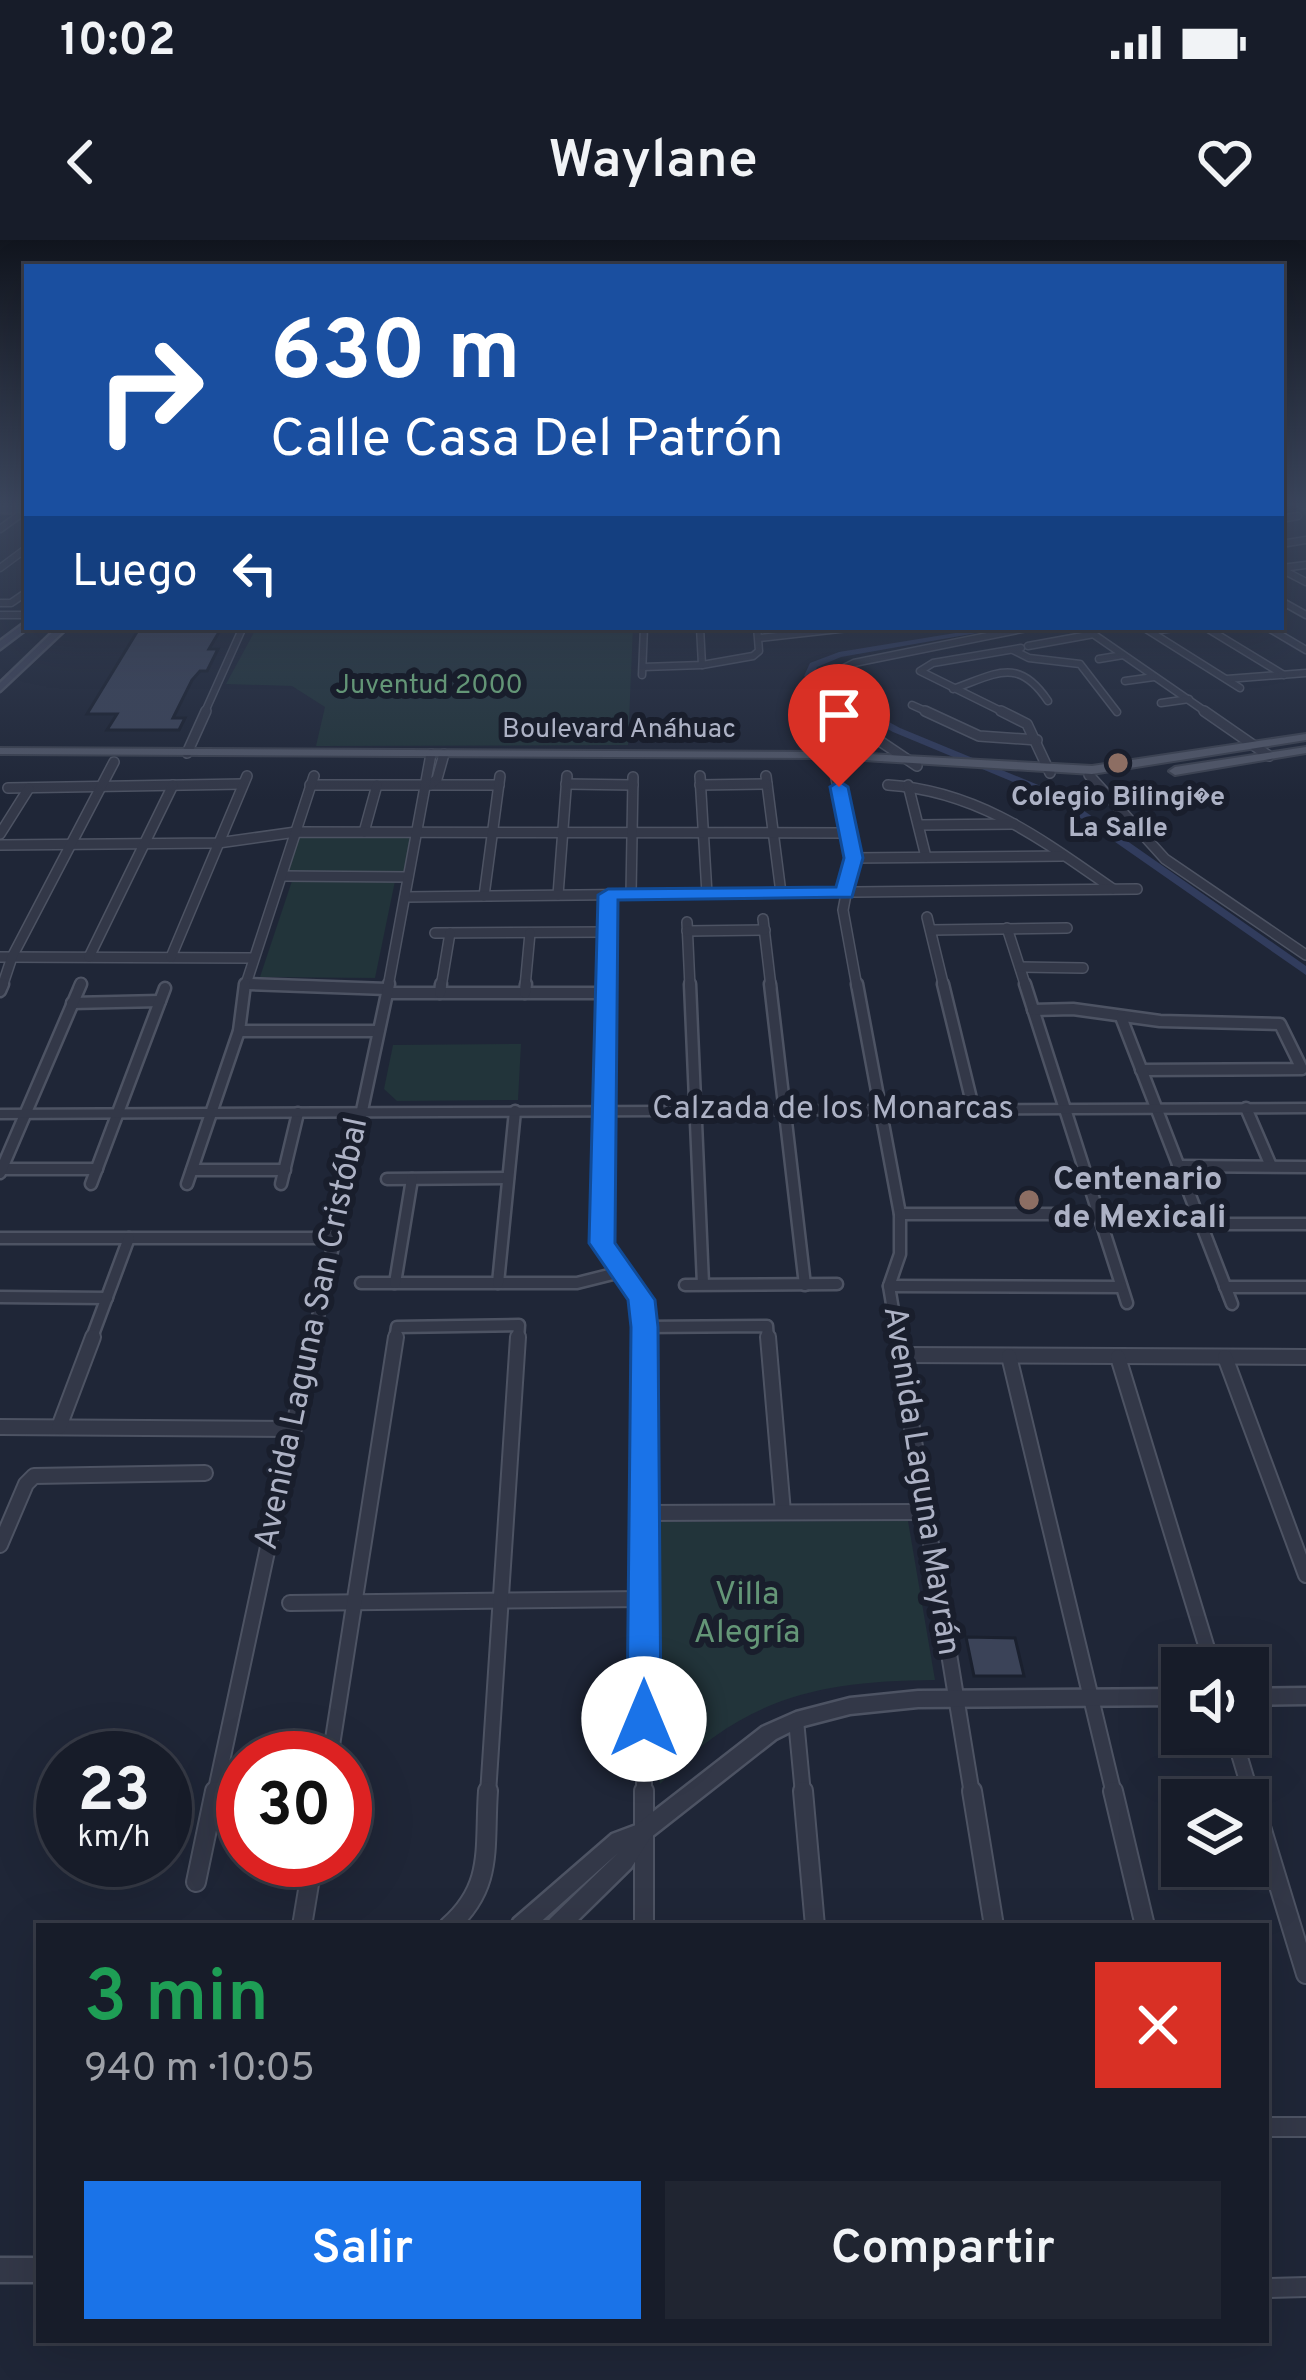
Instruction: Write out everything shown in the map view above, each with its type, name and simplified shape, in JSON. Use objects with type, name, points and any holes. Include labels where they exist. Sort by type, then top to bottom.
[{"type":"main road","points":[[0,646],[24,623]]},
{"type":"main road","points":[[0,688],[55,630]]},
{"type":"main road","name":"Boulevard Anáhuac","points":[[0,762],[832,760],[1049,771],[1124,768],[1306,737]]},
{"type":"main road","name":"Boulevard Anáhuac","points":[[0,750],[437,759]]},
{"type":"main road","name":"Boulevard Anáhuac","points":[[914,762],[934,759],[1089,776],[1178,771],[1306,750]]},
{"type":"main road","points":[[114,763],[187,753]]},
{"type":"main road","points":[[1270,756],[1306,760]]},
{"type":"street","points":[[187,753],[242,630]]},
{"type":"street","points":[[644,630],[642,671],[753,656],[759,651],[758,630]]},
{"type":"street","points":[[700,630],[702,665]]},
{"type":"street","points":[[759,638],[830,630]]},
{"type":"street","points":[[914,762],[800,690],[854,662],[1017,630]]},
{"type":"street","points":[[1088,630],[1270,756]]},
{"type":"street","points":[[1148,630],[1240,688]]},
{"type":"street","points":[[1210,630],[1284,675]]},
{"type":"street","points":[[1272,630],[1306,650]]},
{"type":"street","points":[[1049,771],[1037,740],[1022,721],[920,669],[1094,634]]},
{"type":"street","points":[[1020,648],[1029,658],[1080,664],[1118,712]]},
{"type":"street","points":[[1100,659],[1123,655]]},
{"type":"street","points":[[953,689],[1020,670],[1032,675],[1048,701]]},
{"type":"street","points":[[1226,679],[1306,673]]},
{"type":"street","points":[[1125,681],[1155,677]]},
{"type":"street","points":[[1161,703],[1190,699]]},
{"type":"street","points":[[912,705],[983,737],[1037,740]]},
{"type":"street","name":"Avenida Laguna San Cristóbal","points":[[196,1882],[408,877],[429,785],[437,778],[437,759]]},
{"type":"street","name":"Avenida Laguna Mayrán","points":[[832,760],[854,858],[844,910],[900,1214],[900,1254],[889,1286],[993,1923]]},
{"type":"street","points":[[6,957],[114,763]]},
{"type":"street","points":[[1089,776],[1165,859],[1306,955]]},
{"type":"street","points":[[8,788],[245,780],[171,957]]},
{"type":"street","points":[[284,1170],[189,1177],[238,1030],[245,984],[312,780],[429,785],[499,780],[484,896]]},
{"type":"street","points":[[559,895],[567,780],[633,781],[631,894]]},
{"type":"street","points":[[707,893],[700,780],[766,780],[781,892]]},
{"type":"street","points":[[888,784],[964,794],[1114,890]]},
{"type":"street","points":[[89,957],[173,785]]},
{"type":"street","points":[[364,832],[377,785]]},
{"type":"street","points":[[908,785],[926,857]]},
{"type":"street","points":[[0,834],[29,788]]},
{"type":"street","points":[[919,825],[1017,824]]},
{"type":"street","points":[[0,844],[218,843],[296,832],[849,833]]},
{"type":"street","points":[[854,858],[1064,856]]},
{"type":"street","points":[[283,877],[408,877]]},
{"type":"street","points":[[405,898],[1137,889]]},
{"type":"street","points":[[608,895],[602,1243],[641,1300],[644,1327],[644,1923]]},
{"type":"street","points":[[974,1111],[929,924],[1067,928]]},
{"type":"street","points":[[703,1284],[687,927],[764,925],[805,1285]]},
{"type":"street","points":[[1007,928],[1126,1303]]},
{"type":"street","points":[[435,933],[607,932]]},
{"type":"street","points":[[440,993],[450,933]]},
{"type":"street","points":[[525,993],[530,933]]},
{"type":"street","points":[[6,957],[254,958]]},
{"type":"street","points":[[0,991],[14,965],[6,957]]},
{"type":"street","points":[[1020,967],[1083,968]]},
{"type":"street","points":[[81,983],[1,1171],[97,1169]]},
{"type":"street","points":[[245,984],[440,993],[607,993]]},
{"type":"street","points":[[91,1184],[165,988]]},
{"type":"street","points":[[73,1003],[160,1001]]},
{"type":"street","points":[[1033,1010],[1280,1024],[1303,1069],[1141,1070]]},
{"type":"street","points":[[1120,1017],[1232,1304]]},
{"type":"street","points":[[238,1030],[377,1031]]},
{"type":"street","points":[[1246,1108],[1271,1166]]},
{"type":"street","name":"Calzada de los Monarcas","points":[[0,1114],[1306,1108]]},
{"type":"street","points":[[498,1283],[515,1111]]},
{"type":"street","points":[[281,1184],[298,1113]]},
{"type":"street","points":[[1178,1166],[1306,1167]]},
{"type":"street","points":[[387,1179],[508,1178]]},
{"type":"street","points":[[395,1283],[412,1179]]},
{"type":"street","points":[[900,1214],[1098,1214]]},
{"type":"street","points":[[1200,1224],[1306,1224]]},
{"type":"street","points":[[0,1238],[334,1238]]},
{"type":"street","points":[[59,1427],[129,1238]]},
{"type":"street","points":[[361,1283],[577,1283],[621,1272]]},
{"type":"street","points":[[685,1285],[837,1284]]},
{"type":"street","points":[[889,1286],[1121,1287]]},
{"type":"street","points":[[1225,1286],[1306,1287]]},
{"type":"street","points":[[0,1297],[107,1298]]},
{"type":"street","points":[[335,1731],[397,1327],[519,1325],[482,1885],[474,1904],[452,1923]]},
{"type":"street","points":[[644,1327],[767,1326],[783,1512]]},
{"type":"street","points":[[901,1355],[1306,1357]]},
{"type":"street","points":[[1010,1356],[1144,1923]]},
{"type":"street","points":[[1118,1357],[1207,1647]]},
{"type":"street","points":[[1225,1357],[1306,1575]]},
{"type":"street","points":[[0,1427],[294,1429]]},
{"type":"street","points":[[0,1545],[26,1484],[42,1473],[205,1473]]},
{"type":"street","points":[[644,1514],[924,1512]]},
{"type":"street","points":[[290,1603],[643,1600]]},
{"type":"street","points":[[1269,1697],[1306,1696]]},
{"type":"street","points":[[560,1923],[624,1862],[643,1832],[769,1733],[796,1720],[850,1706],[955,1698],[1161,1697]]},
{"type":"street","points":[[796,1720],[815,1923]]},
{"type":"street","points":[[1239,1755],[1306,1974]]},
{"type":"street","points":[[523,1923],[619,1840],[643,1832]]},
{"type":"street","points":[[302,1923],[308,1887]]},
{"type":"street","points":[[1269,2127],[1306,2127]]},
{"type":"street","points":[[0,2270],[36,2270]]},
{"type":"street","points":[[1269,2288],[1306,2288]]},
{"type":"green space","name":"Juventud 2000","points":[[255,630],[633,630],[628,745],[316,746],[325,707],[292,686],[226,684]]},
{"type":"green space","points":[[299,834],[415,834],[405,875],[288,875]]},
{"type":"green space","points":[[292,881],[395,881],[375,978],[260,977]]},
{"type":"green space","points":[[521,1044],[518,1100],[397,1101],[384,1089],[393,1045]]},
{"type":"green space","name":"Villa Alegría","points":[[908,1521],[935,1680],[855,1684],[786,1700],[722,1731],[660,1784],[652,1686],[658,1522]]},
{"type":"building","points":[[138,630],[220,630],[209,649],[218,649],[207,671],[200,671],[192,680],[173,718],[185,718],[179,730],[107,730],[117,714],[87,714]]},
{"type":"building","points":[[966,1637],[1015,1638],[1024,1676],[974,1676]]},
{"type":"waterway","points":[[989,630],[839,655],[813,665],[808,676],[866,715],[1056,796],[1306,971]]},
{"type":"place","name":"Colegio Bilingi�e La Salle","points":[[1118,763]]},
{"type":"place","name":"Centenario de Mexicali","points":[[1029,1200]]},
{"type":"route","points":[[644,1719],[644,1327],[641,1300],[602,1243],[608,895],[844,892],[854,858],[839,787]]}]
